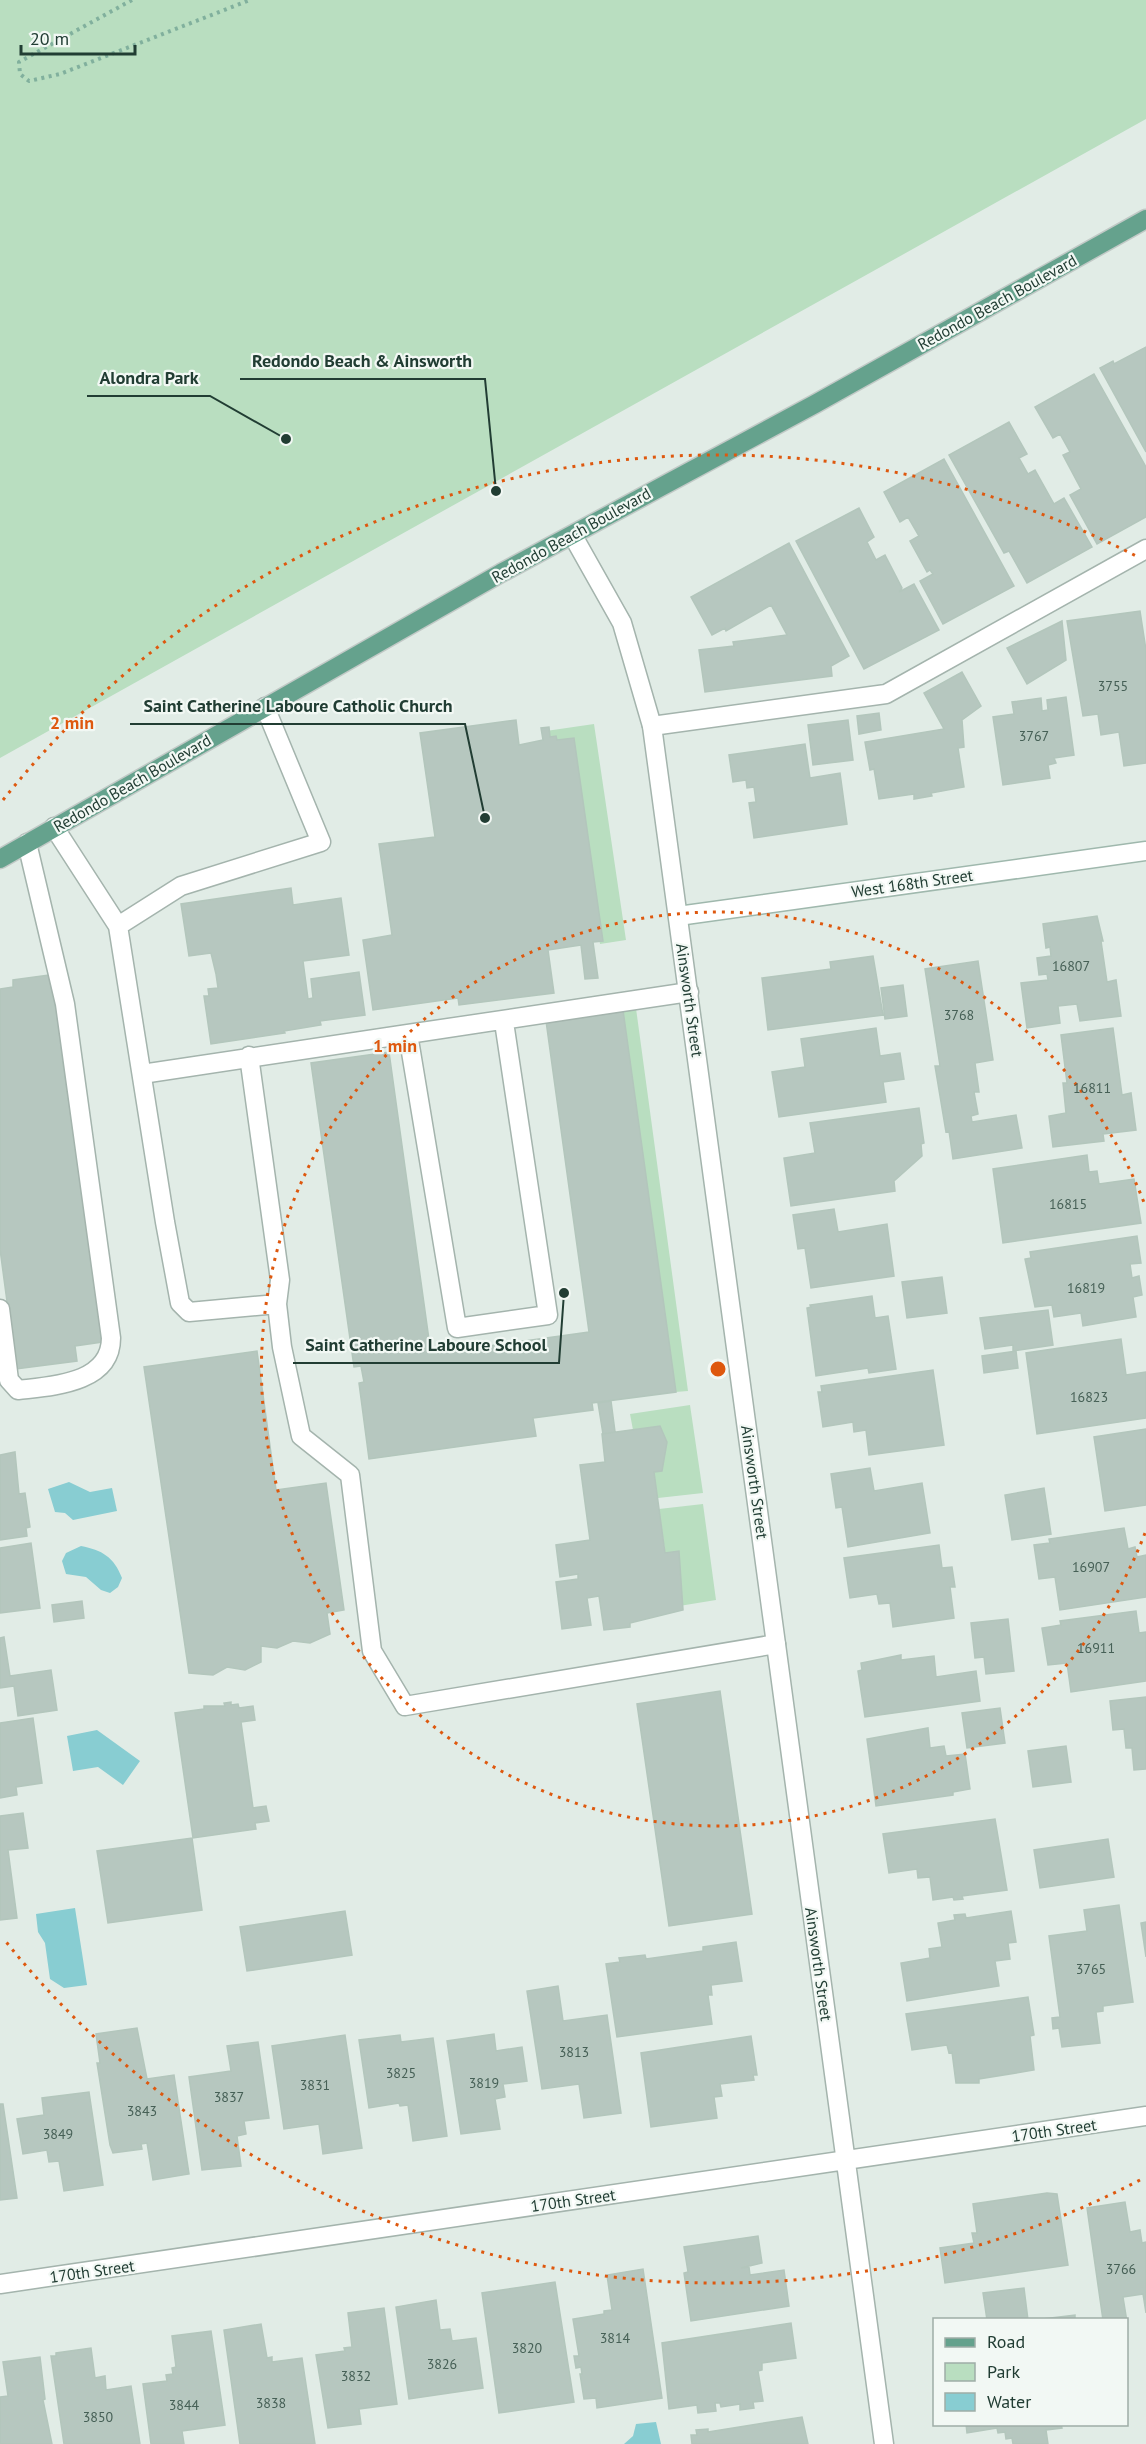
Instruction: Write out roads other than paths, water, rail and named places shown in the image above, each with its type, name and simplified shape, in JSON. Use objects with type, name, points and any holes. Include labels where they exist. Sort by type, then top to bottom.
[{"type":"main road","name":"Redondo Beach Boulevard","points":[[0,859],[501,573],[573,536],[1146,219]]},
{"type":"street","name":"Ainsworth Street","points":[[573,536],[622,623],[652,726],[884,2444]]},
{"type":"street","points":[[652,726],[886,694],[1146,549]]},
{"type":"street","points":[[118,926],[181,886],[321,842],[265,707]]},
{"type":"street","points":[[54,827],[118,926],[180,1303],[189,1312],[277,1304]]},
{"type":"street","points":[[0,1309],[9,1380],[18,1390],[64,1385],[79,1380],[97,1368],[110,1347],[111,1338],[65,1004],[27,843]]},
{"type":"street","name":"West 168th Street","points":[[678,916],[1146,851]]},
{"type":"street","points":[[142,1074],[249,1056],[504,1022],[688,992]]},
{"type":"street","points":[[408,1034],[457,1328],[548,1315],[504,1022]]},
{"type":"street","points":[[249,1056],[280,1280],[277,1304],[282,1347],[301,1436],[350,1475],[372,1651],[405,1706],[776,1644]]},
{"type":"street","name":"170th Street","points":[[0,2284],[1146,2116]]},
{"type":"water","points":[[69,1482],[90,1492],[112,1488],[117,1511],[73,1520],[65,1513],[55,1512],[48,1489]]},
{"type":"water","points":[[81,1546],[101,1552],[119,1571],[122,1578],[118,1587],[110,1593],[101,1590],[86,1577],[66,1574],[62,1561],[66,1553]]},
{"type":"water","points":[[97,1730],[140,1761],[123,1785],[98,1767],[73,1771],[67,1736]]},
{"type":"water","points":[[75,1908],[87,1985],[64,1988],[50,1979],[45,1943],[38,1932],[36,1914]]},
{"type":"water","points":[[656,2422],[661,2444],[624,2444],[633,2436],[636,2424]]},
{"type":"place","name":"Alondra Park","points":[[286,439]]},
{"type":"place","name":"Redondo Beach & Ainsworth","points":[[496,491]]},
{"type":"place","name":"Saint Catherine Laboure Catholic Church","points":[[485,818]]},
{"type":"place","name":"Saint Catherine Laboure School","points":[[564,1293]]}]
